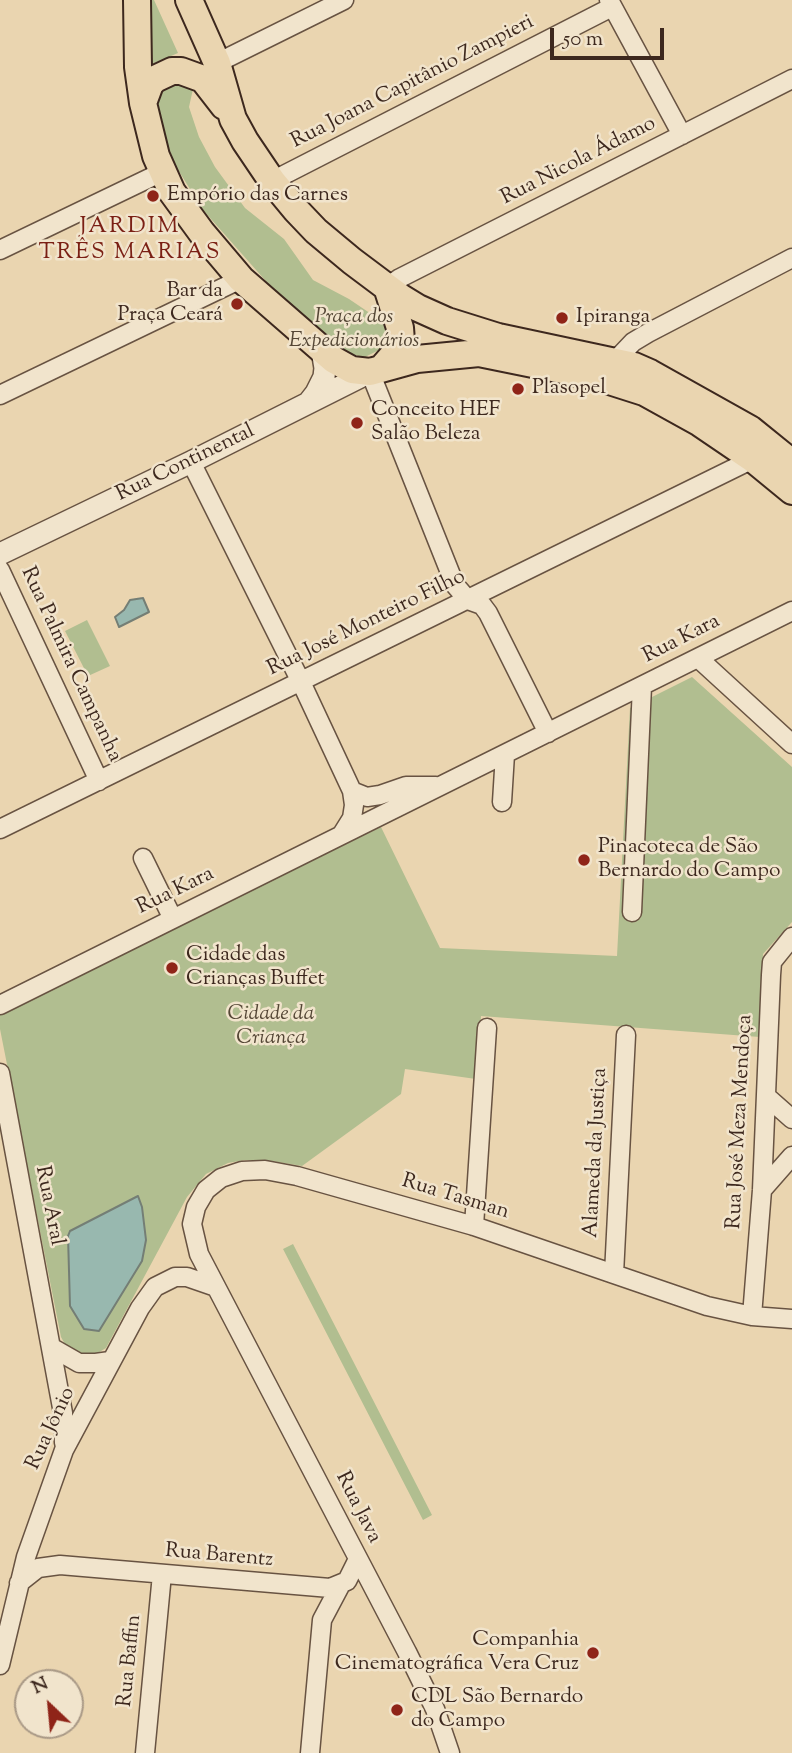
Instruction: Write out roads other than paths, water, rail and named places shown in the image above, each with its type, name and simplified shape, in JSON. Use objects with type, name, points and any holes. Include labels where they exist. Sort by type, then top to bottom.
[{"type":"main road","points":[[137,0],[138,67],[143,103],[162,172],[180,204],[241,279],[322,351],[347,368],[377,370],[416,359],[479,353],[597,377],[644,392],[700,423],[753,459],[792,491]]},
{"type":"main road","points":[[189,0],[217,63],[233,119]]},
{"type":"main road","points":[[143,103],[155,79],[172,71],[187,71],[199,76],[233,119],[272,181],[316,231],[418,308],[447,321],[498,337],[614,362],[650,373],[750,429],[792,463]]},
{"type":"main road","points":[[377,370],[397,350],[401,341],[400,328],[387,287]]},
{"type":"street","points":[[217,63],[344,0]]},
{"type":"street","points":[[610,3],[682,135]]},
{"type":"street","name":"Rua Joana Capitânio Zampieri","points":[[272,181],[610,3]]},
{"type":"street","name":"Rua Nicola Ádamo","points":[[387,287],[411,272],[792,79]]},
{"type":"street","points":[[0,250],[162,172]]},
{"type":"street","points":[[614,362],[634,342],[648,333],[792,258]]},
{"type":"street","points":[[0,395],[241,279]]},
{"type":"street","points":[[305,406],[323,381],[325,369],[322,351]]},
{"type":"street","points":[[377,370],[455,585],[468,600],[482,604],[488,613],[548,733]]},
{"type":"street","name":"Rua Continental","points":[[0,554],[377,370]]},
{"type":"street","name":"Rua José Monteiro Filho","points":[[0,829],[753,459]]},
{"type":"street","points":[[191,462],[301,682],[352,791],[352,818],[341,835]]},
{"type":"street","name":"Rua Palmira Campanha","points":[[0,569],[99,781]]},
{"type":"street","name":"Rua Kara","points":[[0,1005],[792,611]]},
{"type":"street","points":[[698,658],[792,744]]},
{"type":"street","points":[[632,912],[642,686]]},
{"type":"street","points":[[502,802],[505,754]]},
{"type":"street","name":"Rua Kara","points":[[374,796],[406,786],[442,785]]},
{"type":"street","points":[[352,791],[361,796],[374,796],[369,807],[373,820]]},
{"type":"street","points":[[143,858],[173,919]]},
{"type":"street","name":"Rua José Meza Mendoça","points":[[752,1316],[762,1190],[772,962],[792,937]]},
{"type":"street","points":[[474,1226],[487,1028]]},
{"type":"street","name":"Alameda da Justiça","points":[[614,1274],[626,1035]]},
{"type":"street","name":"Rua Aral","points":[[0,1073],[64,1420],[64,1450]]},
{"type":"street","points":[[766,1096],[792,1119]]},
{"type":"street","points":[[762,1190],[792,1156]]},
{"type":"street","name":"Rua Tasman","points":[[216,1287],[195,1244],[193,1216],[200,1198],[213,1183],[242,1171],[265,1170],[298,1176],[474,1226],[706,1306],[752,1316],[792,1320]]},
{"type":"street","name":"Rua Jônio","points":[[0,1665],[35,1529],[64,1450],[143,1303],[160,1283],[180,1277],[216,1287]]},
{"type":"street","name":"Rua Java","points":[[216,1287],[435,1709],[450,1753]]},
{"type":"street","points":[[51,1347],[79,1363],[110,1361]]},
{"type":"street","points":[[35,1529],[45,1553],[60,1564]]},
{"type":"street","points":[[310,1753],[322,1620],[340,1586],[351,1577],[358,1559]]},
{"type":"street","name":"Rua Barentz","points":[[19,1583],[37,1569],[60,1564],[324,1589],[340,1586]]},
{"type":"street","name":"Rua Baffin","points":[[145,1753],[162,1574]]},
{"type":"street","points":[[305,1587],[315,1600],[322,1620]]},
{"type":"water","points":[[143,598],[149,612],[119,627],[115,617],[124,610],[130,600]]},
{"type":"water","points":[[138,1196],[146,1240],[142,1261],[99,1331],[84,1329],[70,1306],[70,1231]]},
{"type":"place","name":"Empório das Carnes","points":[[153,196]]},
{"type":"place","name":"Bar da Praça Ceará","points":[[237,304]]},
{"type":"place","name":"Ipiranga","points":[[562,318]]},
{"type":"place","name":"Plasopel","points":[[518,389]]},
{"type":"place","name":"Conceito HEF Salão Beleza","points":[[357,423]]},
{"type":"place","name":"Pinacoteca de São Bernardo do Campo","points":[[584,860]]},
{"type":"place","name":"Cidade das Crianças Buffet","points":[[172,968]]},
{"type":"place","name":"Companhia Cinematográfica Vera Cruz","points":[[593,1653]]},
{"type":"place","name":"CDL São Bernardo do Campo","points":[[397,1710]]},
{"type":"district","name":"JARDIM TRÊS MARIAS","points":[[130,241]]},
{"type":"park label","name":"Praça dos Expedicionários","points":[[354,330]]},
{"type":"park label","name":"Cidade da Criança","points":[[271,1027]]}]
